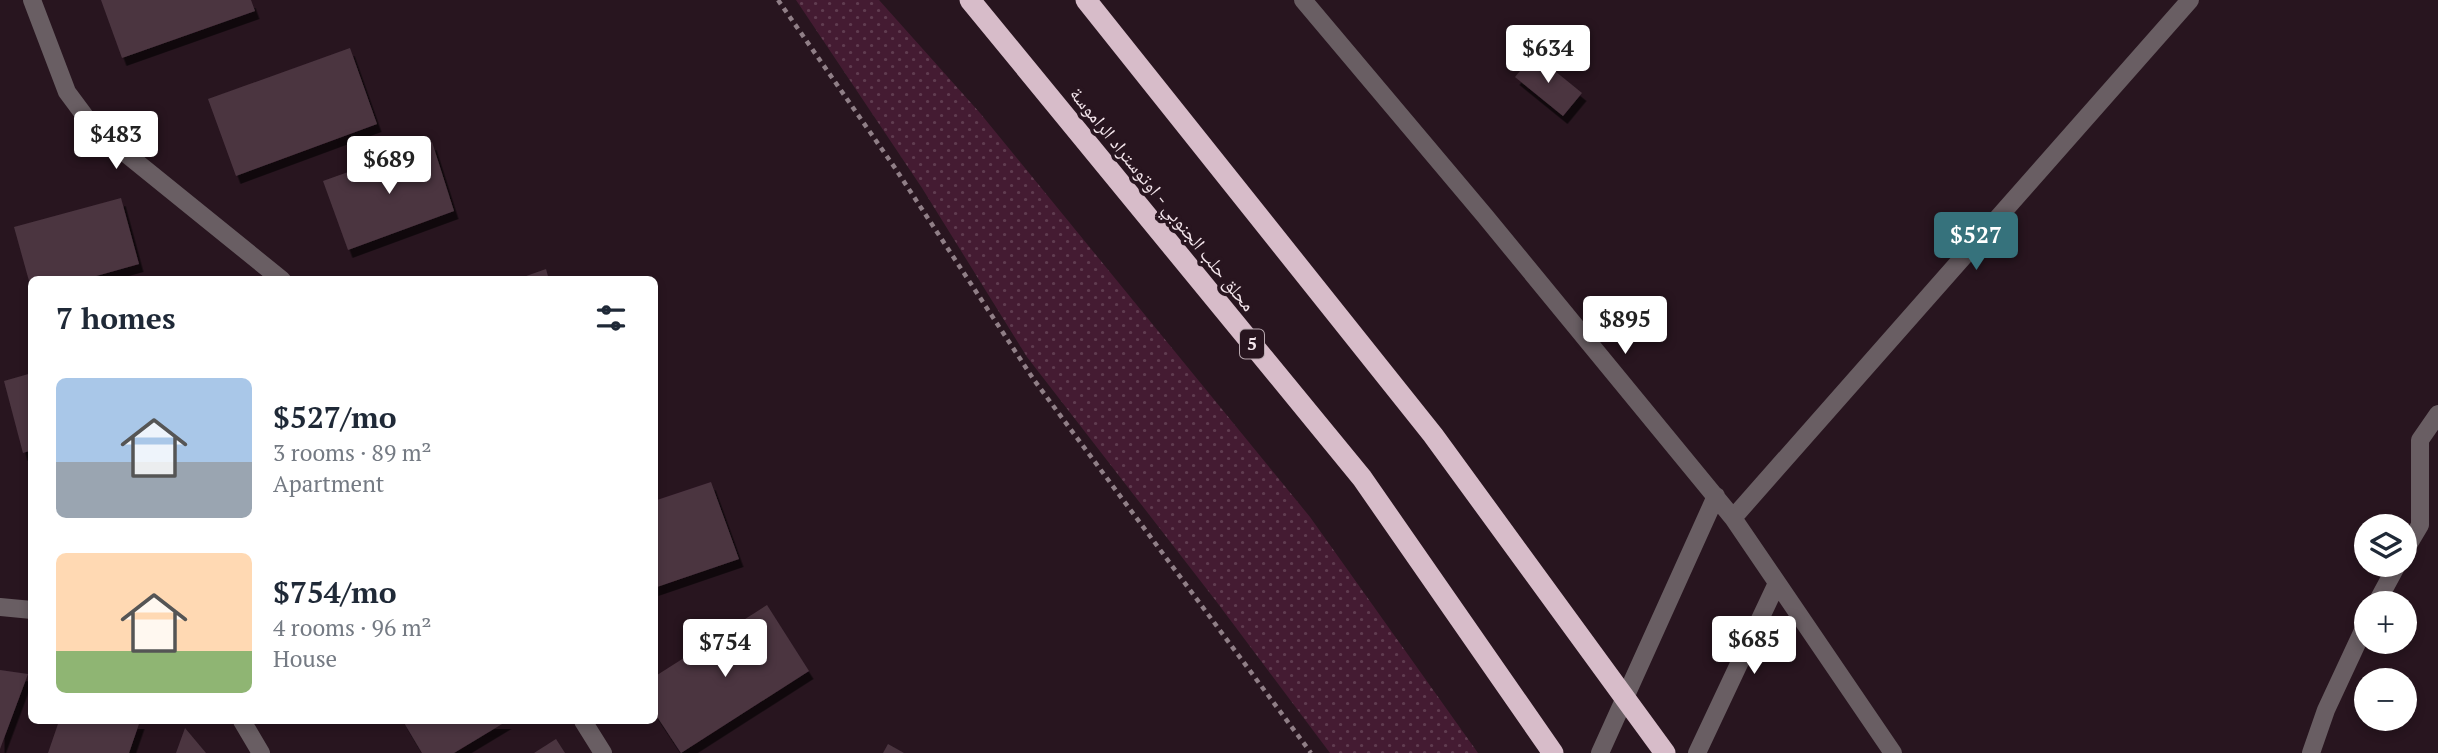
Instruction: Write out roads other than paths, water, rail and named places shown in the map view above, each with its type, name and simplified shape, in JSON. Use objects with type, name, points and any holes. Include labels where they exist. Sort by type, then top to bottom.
[{"type":"highway","name":"محلق حلب الجنوبي - اوتوستراد الراموسة","points":[[971,0],[1362,478],[1553,753]]},
{"type":"highway","points":[[1086,0],[1433,435],[1665,753]]},
{"type":"street","points":[[32,0],[67,92],[93,127],[277,276]]},
{"type":"street","points":[[1303,0],[1716,496],[1893,753]]},
{"type":"street","points":[[1733,518],[2190,0]]},
{"type":"street","points":[[2417,530],[2420,525],[2420,440],[2438,414]]},
{"type":"street","points":[[1600,753],[1716,496]]},
{"type":"street","points":[[1697,753],[1777,583]]},
{"type":"street","points":[[0,607],[28,610]]},
{"type":"street","points":[[2311,753],[2326,710],[2354,650]]},
{"type":"street","points":[[244,724],[261,753]]},
{"type":"street","points":[[585,724],[603,753]]}]
